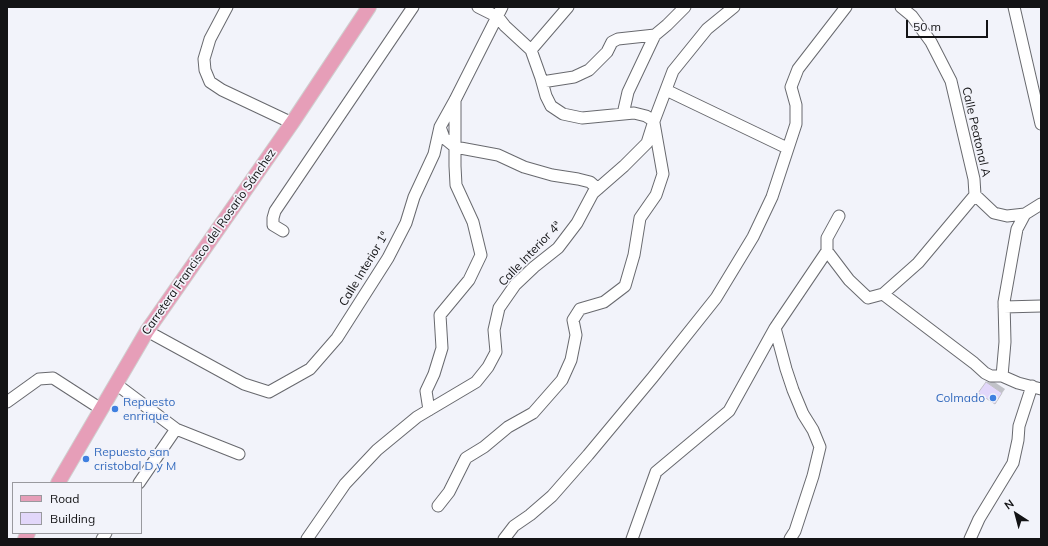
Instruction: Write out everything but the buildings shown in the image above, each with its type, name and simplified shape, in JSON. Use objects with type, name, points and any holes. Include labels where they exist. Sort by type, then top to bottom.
[{"type":"main road","name":"Carretera Francisco del Rosario Sánchez","points":[[59,482],[147,331],[292,123],[369,7]]},
{"type":"street","points":[[227,7],[210,39],[204,59],[205,70],[210,82],[222,90],[292,123]]},
{"type":"street","points":[[283,231],[273,225],[275,212],[413,7]]},
{"type":"street","points":[[438,506],[449,492],[466,458],[484,448],[508,427],[533,413],[562,380],[572,360],[576,335],[573,320],[580,309],[604,302],[625,286],[634,255],[640,218],[656,195],[663,174],[654,121],[646,116],[634,113],[582,118],[563,114],[551,106],[546,96],[531,50],[505,26],[500,12],[478,7]]},
{"type":"street","points":[[531,50],[568,7]]},
{"type":"street","points":[[624,114],[628,92],[655,35],[685,7]]},
{"type":"street","name":"Calle Interior 4ª","points":[[307,539],[345,484],[377,450],[417,417],[476,382],[496,352],[494,330],[499,308],[515,285],[534,267],[558,248],[577,223],[593,193],[624,166],[647,143],[674,71],[706,29],[734,7]]},
{"type":"street","points":[[504,539],[514,526],[530,515],[552,496],[653,377],[716,298],[753,237],[772,197],[796,124],[796,105],[791,87],[798,69],[846,7]]},
{"type":"street","name":"Calle Peatonal A","points":[[883,294],[918,263],[975,195],[974,179],[950,81],[931,42],[912,16],[901,7]]},
{"type":"street","points":[[1014,7],[1040,108],[1041,124]]},
{"type":"street","name":"Calle Interior 1ª","points":[[147,331],[244,384],[269,392],[310,369],[337,338],[388,258],[406,223],[414,196],[434,154],[440,127],[500,12]]},
{"type":"street","points":[[542,82],[574,76],[589,70],[607,52],[612,42],[618,39],[655,35]]},
{"type":"street","points":[[666,90],[787,148]]},
{"type":"street","points":[[429,410],[426,391],[434,374],[442,348],[440,315],[469,280],[481,255],[473,222],[456,185],[455,100]]},
{"type":"street","points":[[440,127],[444,138],[455,147],[498,155],[524,167],[552,175],[590,182],[598,189]]},
{"type":"street","points":[[975,195],[994,213],[1006,216],[1025,214],[1041,204]]},
{"type":"street","points":[[1002,376],[1005,342],[1004,307],[1018,229],[1025,214]]},
{"type":"street","points":[[632,539],[656,472],[729,411],[776,328],[827,251],[827,238],[839,216]]},
{"type":"street","points":[[827,251],[848,280],[868,298],[883,294],[974,363],[985,374],[991,376],[1002,376],[1018,383],[1037,387],[1019,426],[1018,440],[1013,463],[980,518],[970,539]]},
{"type":"street","points":[[1004,307],[1041,306]]},
{"type":"street","points":[[776,328],[793,390],[803,414],[813,430],[820,447],[813,476],[795,531],[790,539]]},
{"type":"street","points":[[7,402],[39,379],[53,378],[101,409]]},
{"type":"street","points":[[116,384],[176,429],[239,454]]},
{"type":"street","points":[[140,482],[176,429]]},
{"type":"place","name":"Colmado","points":[[993,398]]},
{"type":"place","name":"Repuesto enrrique","points":[[115,409]]},
{"type":"place","name":"Repuesto san cristobal D y M","points":[[86,459]]}]
